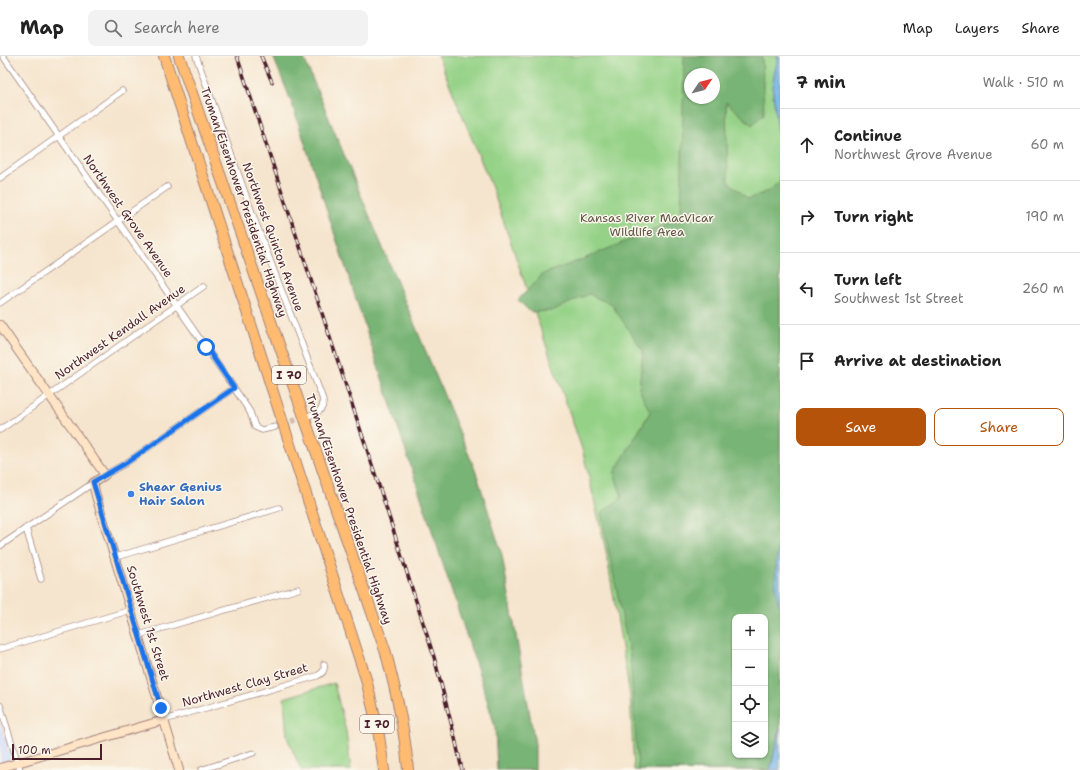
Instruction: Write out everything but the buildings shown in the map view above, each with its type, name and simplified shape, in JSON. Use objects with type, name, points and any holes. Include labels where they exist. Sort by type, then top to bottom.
[{"type":"highway","name":"I 70","points":[[164,56],[366,679],[378,729],[384,770]]},
{"type":"highway","name":"Truman/Eisenhower Presidential Highway","points":[[179,56],[386,653],[403,725],[408,770]]},
{"type":"street","name":"Northwest Grove Avenue","points":[[3,56],[234,388]]},
{"type":"street","name":"Northwest Quinton Avenue","points":[[196,56],[255,221],[324,401],[321,410],[318,413],[308,416]]},
{"type":"street","points":[[0,178],[122,91]]},
{"type":"street","points":[[0,303],[168,187]]},
{"type":"street","name":"Northwest Kendall Avenue","points":[[0,430],[204,286]]},
{"type":"street","points":[[0,325],[105,475]]},
{"type":"street","points":[[0,546],[93,482],[126,463],[234,388],[248,408],[255,427],[262,430],[275,427]]},
{"type":"street","name":"Southwest 1st Street","points":[[93,482],[179,770]]},
{"type":"street","points":[[116,557],[279,508]]},
{"type":"street","points":[[26,528],[41,579]]},
{"type":"street","points":[[139,635],[298,589]]},
{"type":"street","points":[[0,649],[131,610]]},
{"type":"street","name":"Northwest Clay Street","points":[[164,720],[316,676],[324,672],[324,664]]},
{"type":"street","points":[[0,706],[19,766]]},
{"type":"street","points":[[0,768],[19,766],[164,720]]},
{"type":"street","points":[[201,770],[253,753]]},
{"type":"shaded area","points":[[0,721],[11,756],[10,760],[0,763]]},
{"type":"green space","points":[[273,56],[303,56],[476,472],[502,555],[535,744],[535,770],[497,770],[495,727],[482,683],[291,101]]},
{"type":"green space","name":"Kansas River MacVicar Wildlife Area","points":[[438,56],[778,56],[772,87],[780,143],[780,537],[776,591],[780,607],[780,728],[770,770],[634,770],[630,695],[606,551],[583,452],[492,188]]},
{"type":"green space","name":"Kansas River MacVicar Wildlife Area","points":[[684,56],[762,56],[764,114],[752,125],[726,102],[728,181],[748,199],[769,191],[780,181],[780,537],[776,591],[780,607],[780,728],[770,770],[638,770],[630,656],[601,513],[622,497],[614,473],[650,412],[639,389],[643,351],[612,305],[589,294],[552,311],[530,312],[518,300],[543,274],[586,258],[681,218]]},
{"type":"green space","points":[[334,683],[346,731],[351,770],[301,770],[287,737],[284,698]]},
{"type":"water","points":[[778,56],[780,56],[780,143],[772,87]]},
{"type":"water","points":[[780,537],[780,607],[776,591],[776,582]]},
{"type":"water","points":[[780,728],[780,770],[770,770],[771,767]]},
{"type":"tunnel","points":[[275,427],[307,416]]},
{"type":"railway","points":[[237,56],[434,657],[462,770]]},
{"type":"railway","points":[[261,56],[272,82]]},
{"type":"place","name":"Shear Genius Hair Salon","points":[[131,494]]},
{"type":"route","points":[[161,708],[93,482],[126,463],[234,388],[206,347]]}]
